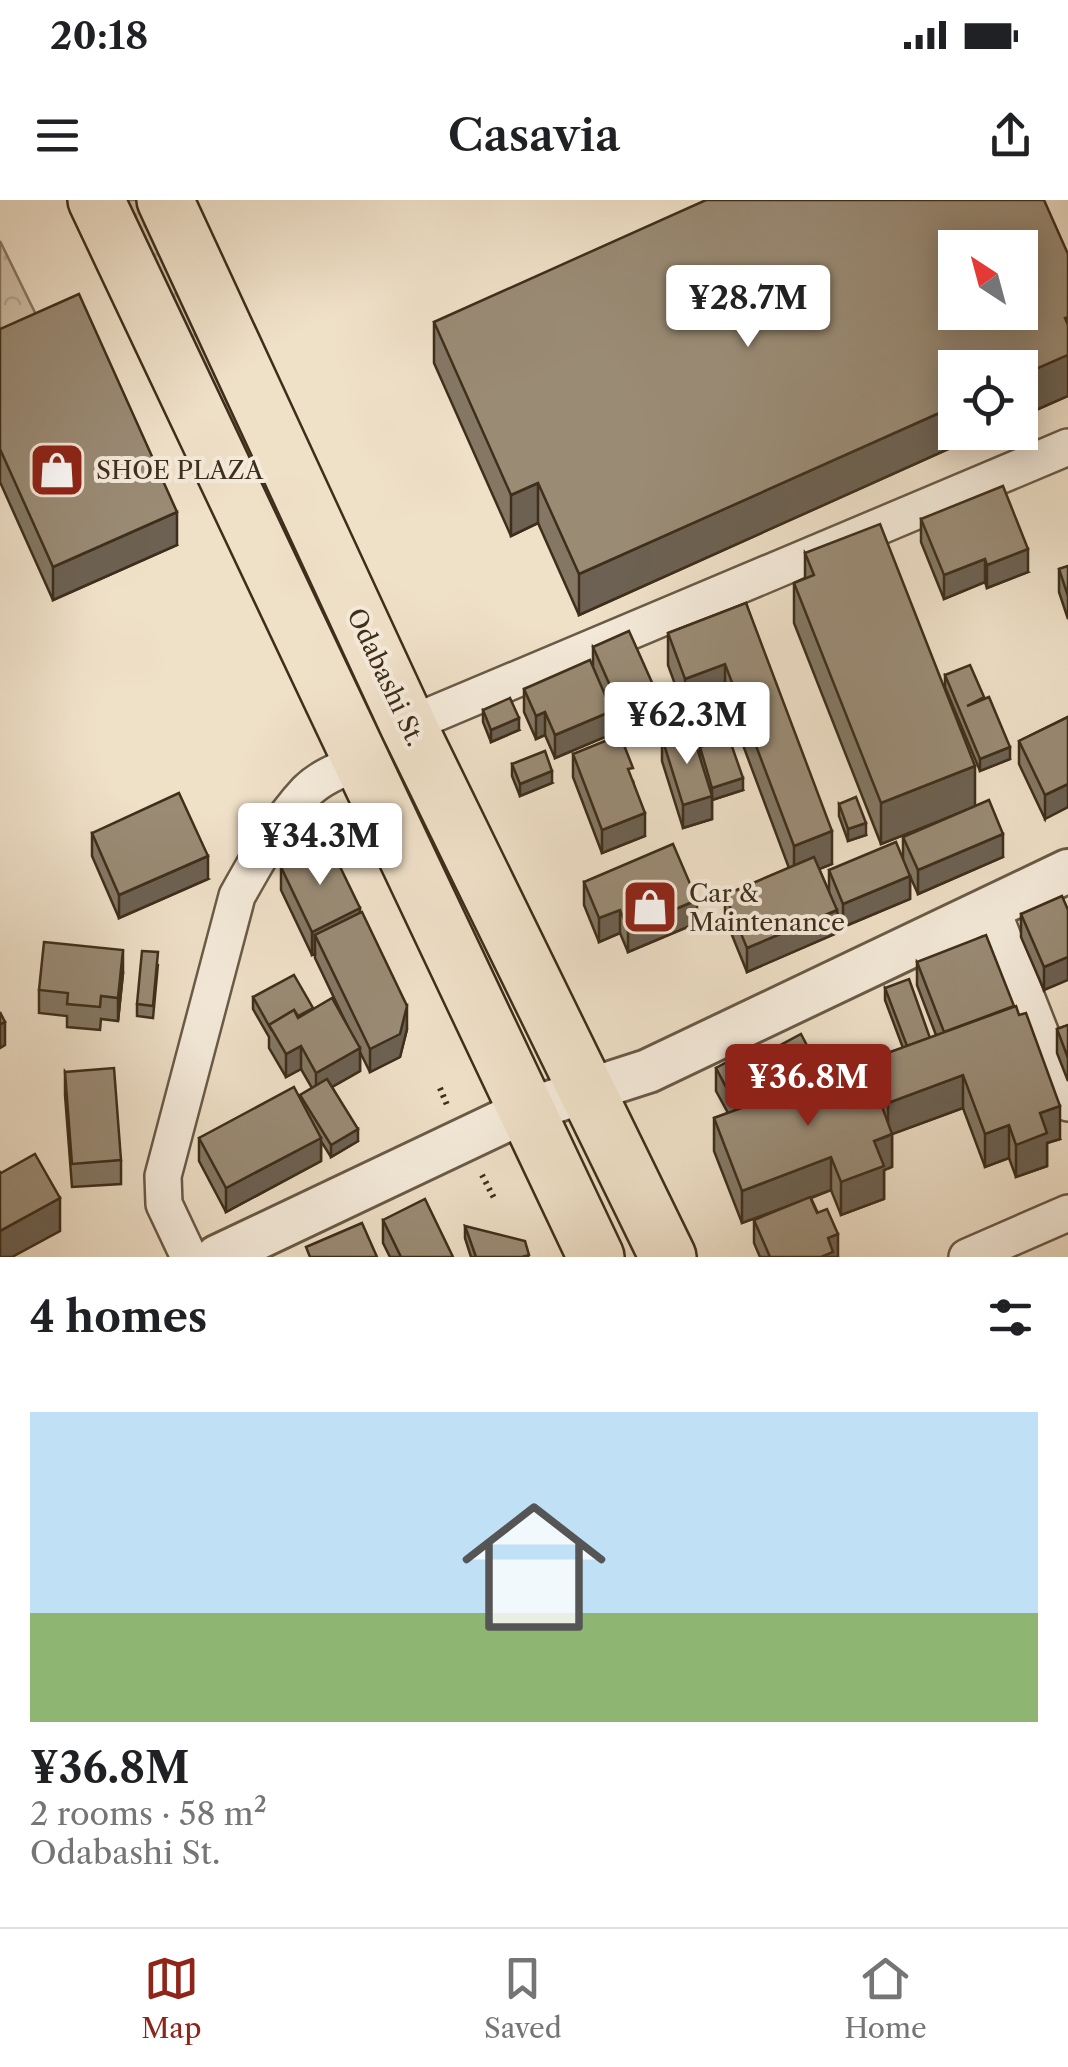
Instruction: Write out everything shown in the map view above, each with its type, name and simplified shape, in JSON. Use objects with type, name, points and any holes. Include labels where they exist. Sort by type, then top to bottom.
[{"type":"main road","points":[[96,200],[596,1257]]},
{"type":"main road","name":"Odabashi St.","points":[[165,200],[408,725],[668,1257]]},
{"type":"street","points":[[408,725],[1068,447]]},
{"type":"street","points":[[188,1257],[164,1204],[163,1176],[237,896],[260,856],[308,790],[330,774],[362,761]]},
{"type":"street","points":[[217,1257],[527,1110],[648,1071],[1068,871]]},
{"type":"street","points":[[991,907],[1068,1103]]},
{"type":"street","points":[[967,1257],[1068,1213]]},
{"type":"green space","points":[[120,200],[138,200],[288,542]]},
{"type":"green space","points":[[0,241],[42,327],[0,348]]},
{"type":"building","points":[[706,200],[1044,200],[1068,254],[1068,355],[1038,368],[1038,350],[938,350],[938,414],[579,574],[538,483],[511,495],[434,322]]},
{"type":"building","points":[[79,294],[177,512],[53,567],[0,449],[0,329]]},
{"type":"building","points":[[1003,486],[1028,549],[987,565],[985,559],[944,575],[921,519]]},
{"type":"building","points":[[880,524],[975,766],[881,803],[794,583],[814,575],[805,553]]},
{"type":"building","points":[[1068,566],[1068,596],[1059,569]]},
{"type":"building","points":[[746,603],[832,831],[794,846],[725,664],[685,679],[668,633]]},
{"type":"building","points":[[629,631],[662,705],[626,722],[593,647]]},
{"type":"building","points":[[590,660],[612,711],[555,735],[545,712],[536,716],[524,689]]},
{"type":"building","points":[[970,665],[984,697],[967,706],[989,697],[1010,747],[980,759],[945,675]]},
{"type":"building","points":[[510,698],[519,718],[491,730],[483,710]]},
{"type":"building","points":[[1068,717],[1068,784],[1045,795],[1019,741]]},
{"type":"building","points":[[691,729],[712,796],[683,805],[662,738]]},
{"type":"building","points":[[620,735],[645,813],[602,830],[573,754]]},
{"type":"building","points":[[729,738],[743,778],[712,788],[700,747]]},
{"type":"building","points":[[545,751],[552,771],[520,784],[512,764]]},
{"type":"building","points":[[179,793],[208,856],[119,895],[92,833]]},
{"type":"building","points":[[856,797],[866,823],[848,829],[839,804]]},
{"type":"building","points":[[989,800],[1003,834],[918,870],[903,837]]},
{"type":"building","points":[[896,842],[910,876],[843,904],[829,870]]},
{"type":"building","points":[[329,844],[360,908],[312,932],[281,867]]},
{"type":"building","points":[[673,844],[697,900],[628,929],[620,910],[599,918],[584,882]]},
{"type":"building","points":[[814,857],[837,910],[747,948],[725,895]]},
{"type":"building","points":[[1062,896],[1068,910],[1068,957],[1044,967],[1021,914]]},
{"type":"building","points":[[362,912],[407,1006],[400,1034],[370,1049],[315,935]]},
{"type":"building","points":[[986,935],[1014,1006],[944,1032],[917,962]]},
{"type":"building","points":[[44,942],[123,950],[118,998],[101,996],[100,1007],[67,1004],[68,993],[39,990]]},
{"type":"building","points":[[142,951],[158,952],[153,1006],[137,1004]]},
{"type":"building","points":[[294,975],[313,1008],[298,1016],[294,1010],[269,1025],[272,1031],[253,997]]},
{"type":"building","points":[[909,979],[930,1038],[907,1046],[885,988]]},
{"type":"building","points":[[332,998],[360,1048],[316,1073],[301,1046],[286,1054],[269,1025],[294,1010],[298,1018]]},
{"type":"building","points":[[1016,1006],[1019,1015],[1026,1013],[1060,1106],[1040,1113],[1047,1133],[1016,1145],[1009,1125],[985,1134],[963,1075],[888,1103],[871,1059]]},
{"type":"building","points":[[1068,1025],[1068,1058],[1057,1029]]},
{"type":"building","points":[[801,1034],[823,1076],[770,1097],[767,1092],[737,1108],[716,1068],[758,1045],[762,1055]]},
{"type":"building","points":[[866,1062],[892,1134],[874,1141],[884,1166],[841,1182],[831,1157],[742,1191],[714,1118]]},
{"type":"building","points":[[114,1068],[121,1160],[72,1164],[65,1072]]},
{"type":"building","points":[[327,1079],[358,1129],[331,1145],[300,1095]]},
{"type":"building","points":[[294,1087],[321,1138],[226,1188],[199,1138]]},
{"type":"building","points":[[35,1154],[60,1198],[0,1231],[0,1172]]},
{"type":"building","points":[[810,1197],[817,1213],[827,1209],[838,1234],[828,1238],[833,1252],[821,1257],[770,1257],[754,1220]]},
{"type":"building","points":[[425,1199],[453,1257],[401,1257],[383,1220]]},
{"type":"building","points":[[362,1223],[377,1257],[310,1257],[306,1247]]},
{"type":"building","points":[[465,1226],[525,1241],[529,1255],[476,1257]]},
{"type":"place","name":"SHOE PLAZA","points":[[57,470]]},
{"type":"place","name":"Car & Maintenance","points":[[650,907]]}]
